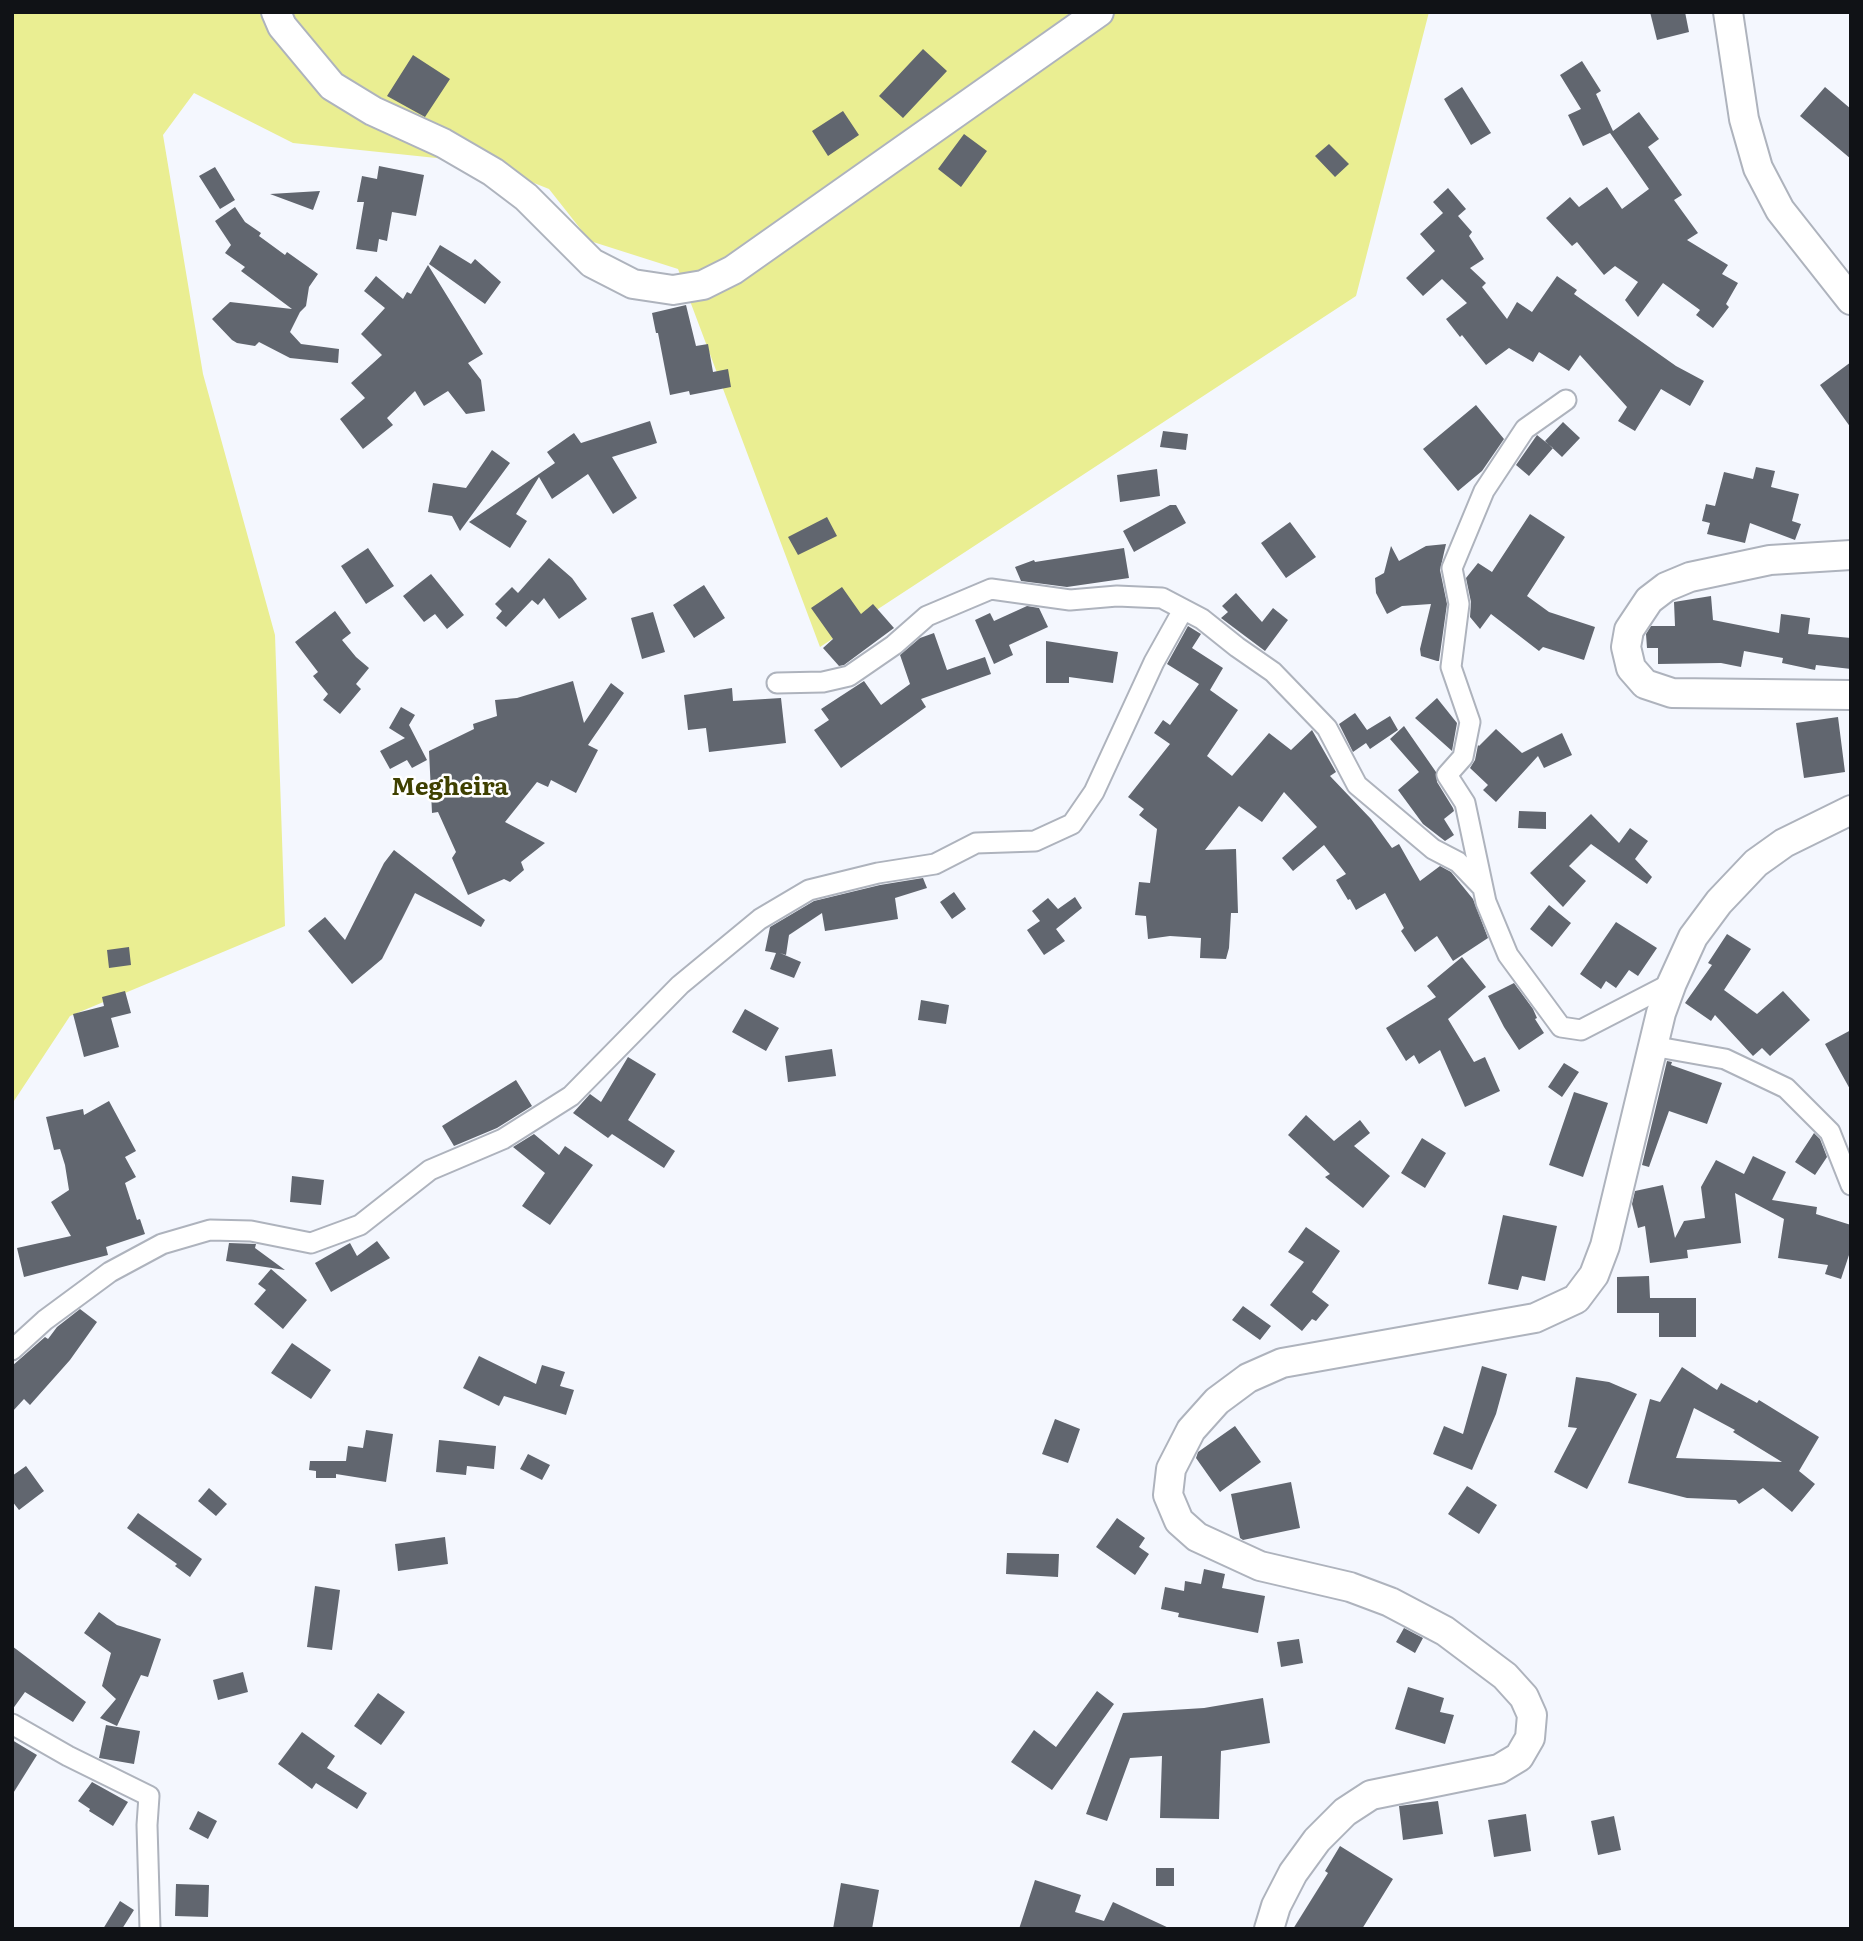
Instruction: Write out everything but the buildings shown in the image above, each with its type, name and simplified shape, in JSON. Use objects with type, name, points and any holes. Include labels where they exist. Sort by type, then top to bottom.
[{"type":"main road","points":[[276,12],[282,26],[332,86],[373,111],[443,143],[493,172],[526,197],[592,262],[633,284],[673,290],[703,285],[733,270],[1099,12]]},
{"type":"main road","points":[[1728,12],[1744,119],[1758,168],[1780,209],[1851,300]]},
{"type":"main road","points":[[1851,555],[1770,560],[1690,577],[1666,587],[1648,600],[1629,630],[1626,647],[1632,668],[1645,684],[1672,693],[1851,695]]},
{"type":"main road","points":[[1269,1929],[1276,1906],[1293,1873],[1317,1840],[1345,1812],[1371,1795],[1499,1769],[1519,1757],[1530,1738],[1532,1715],[1524,1698],[1505,1676],[1445,1631],[1390,1602],[1350,1587],[1259,1566],[1197,1537],[1179,1521],[1168,1495],[1171,1469],[1191,1430],[1217,1401],[1248,1378],[1282,1363],[1535,1318],[1576,1299],[1594,1275],[1605,1246],[1653,1046],[1672,983],[1693,937],[1719,902],[1756,863],[1784,843],[1851,810]]},
{"type":"street","points":[[1566,400],[1525,429],[1484,491],[1452,568],[1459,604],[1451,667],[1470,722],[1463,757],[1447,775],[1465,803],[1486,902],[1508,954],[1561,1027],[1581,1030],[1672,983]]},
{"type":"street","points":[[776,683],[823,682],[849,676],[894,646],[927,616],[992,589],[1070,600],[1117,596],[1162,598],[1202,619],[1273,672],[1327,728],[1357,785],[1433,849],[1458,862],[1482,887]]},
{"type":"street","points":[[12,1350],[45,1320],[110,1272],[162,1244],[210,1230],[251,1231],[311,1243],[360,1225],[430,1170],[503,1139],[571,1096],[680,985],[760,919],[809,890],[878,873],[935,864],[976,842],[1035,841],[1072,824],[1094,792],[1154,662],[1183,610]]},
{"type":"street","points":[[1653,1046],[1725,1059],[1786,1088],[1830,1132],[1851,1185]]},
{"type":"street","points":[[12,1724],[149,1797],[150,1929]]},
{"type":"green space","points":[[12,12],[1429,12],[1356,296],[820,647],[678,269],[590,241],[549,189],[484,163],[293,143],[194,93],[163,135],[203,374],[275,635],[285,926],[70,1016],[12,1104]]},
{"type":"district","name":"Megheira","points":[[450,788]]}]
